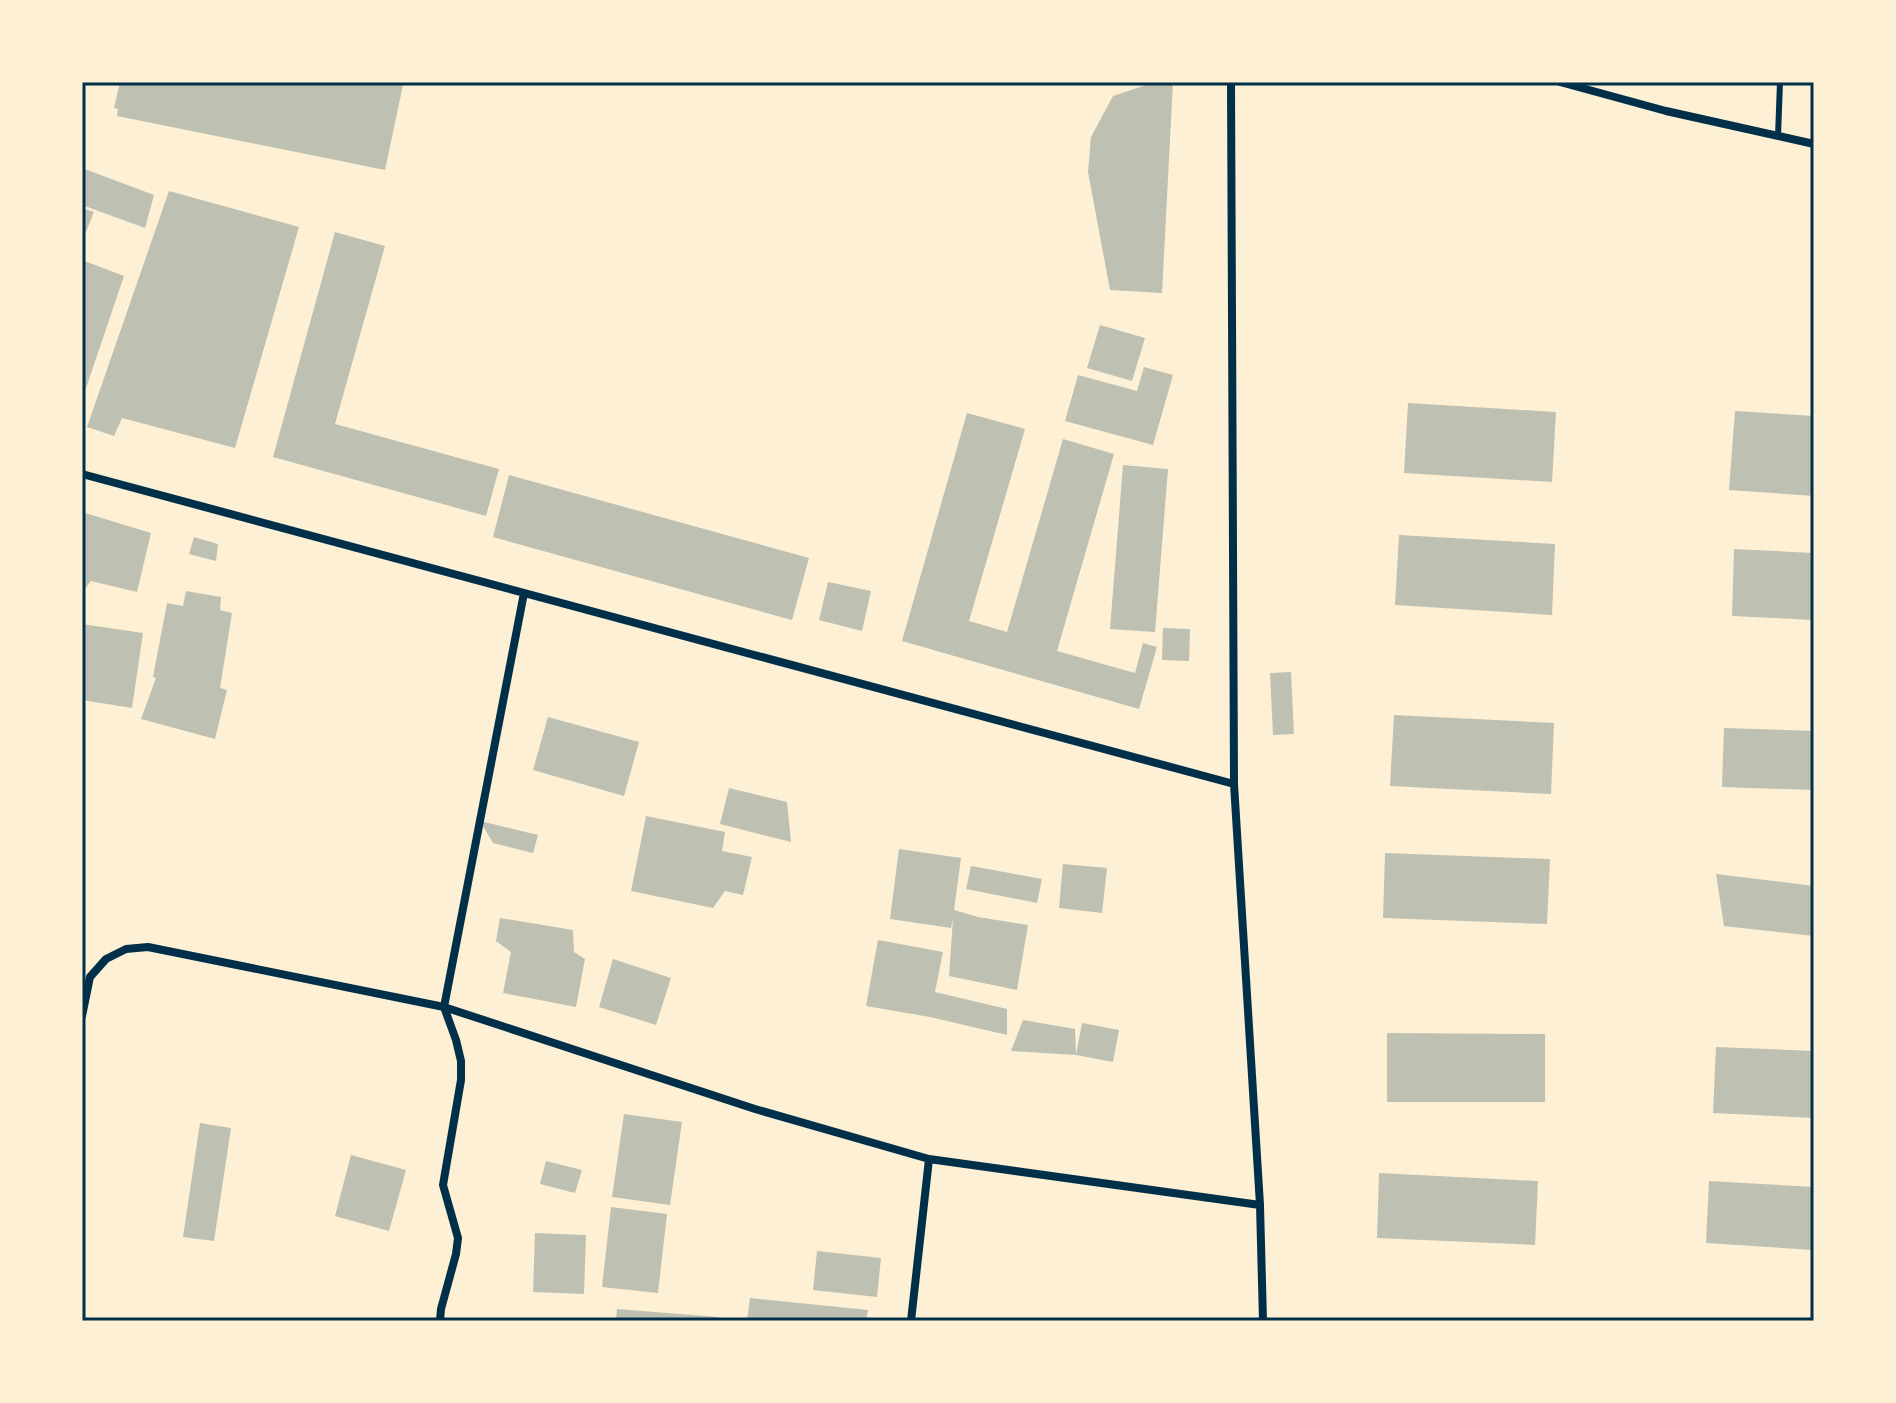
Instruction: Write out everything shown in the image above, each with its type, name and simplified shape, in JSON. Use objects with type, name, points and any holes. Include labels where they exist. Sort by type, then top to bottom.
[{"type":"street","points":[[1231,82],[1234,784],[1260,1205],[1263,1321]]},
{"type":"street","points":[[1560,82],[1666,111],[1814,144]]},
{"type":"street","points":[[82,474],[1234,784]]},
{"type":"street","points":[[440,1321],[458,1238],[443,1185],[461,1080],[461,1061],[444,1007],[524,593]]},
{"type":"street","points":[[82,1016],[90,977],[106,959],[126,949],[148,947],[444,1007],[755,1109],[929,1159],[1260,1205]]},
{"type":"street","points":[[911,1321],[929,1159]]},
{"type":"lane","points":[[1778,136],[1780,82]]},
{"type":"building","points":[[120,82],[386,82],[403,85],[385,170],[117,116],[118,109],[114,108]]},
{"type":"building","points":[[1155,82],[1173,82],[1162,293],[1110,290],[1088,172],[1091,137],[1113,96]]},
{"type":"building","points":[[82,168],[154,195],[145,228],[82,205]]},
{"type":"building","points":[[169,191],[299,227],[235,448],[122,418],[114,436],[87,427]]},
{"type":"building","points":[[82,208],[94,212],[82,242]]},
{"type":"building","points":[[335,232],[385,246],[335,424],[499,469],[486,516],[273,457]]},
{"type":"building","points":[[82,260],[124,276],[85,391],[82,390]]},
{"type":"building","points":[[1100,325],[1145,338],[1132,381],[1087,368]]},
{"type":"building","points":[[1144,367],[1173,375],[1153,445],[1065,421],[1078,375],[1137,391]]},
{"type":"building","points":[[1408,403],[1556,412],[1552,482],[1404,473]]},
{"type":"building","points":[[1735,411],[1814,416],[1814,496],[1729,490]]},
{"type":"building","points":[[967,413],[1025,429],[969,621],[1007,632],[1063,439],[1114,454],[1057,651],[1135,673],[1143,643],[1157,647],[1139,709],[902,641]]},
{"type":"building","points":[[1123,465],[1168,469],[1155,632],[1110,629]]},
{"type":"building","points":[[509,475],[809,558],[792,620],[493,537]]},
{"type":"building","points":[[82,512],[151,533],[137,592],[91,581],[82,593]]},
{"type":"building","points":[[1399,535],[1555,544],[1552,615],[1395,605]]},
{"type":"building","points":[[194,537],[218,544],[216,561],[189,554]]},
{"type":"building","points":[[1734,549],[1814,553],[1814,620],[1732,616]]},
{"type":"building","points":[[828,582],[871,591],[862,631],[819,620]]},
{"type":"building","points":[[186,591],[221,597],[220,610],[232,613],[220,688],[227,690],[215,739],[141,719],[156,678],[153,677],[167,603],[183,606]]},
{"type":"building","points":[[82,624],[143,633],[132,708],[82,700]]},
{"type":"building","points":[[1163,628],[1190,629],[1189,661],[1162,660]]},
{"type":"building","points":[[1291,672],[1294,734],[1273,735],[1270,673]]},
{"type":"building","points":[[1394,715],[1554,723],[1551,794],[1390,786]]},
{"type":"building","points":[[548,717],[639,742],[624,796],[533,770]]},
{"type":"building","points":[[1724,728],[1814,731],[1814,790],[1722,787]]},
{"type":"building","points":[[729,788],[787,802],[791,842],[720,824]]},
{"type":"building","points":[[646,816],[725,832],[722,851],[752,857],[743,895],[725,891],[713,908],[631,891]]},
{"type":"building","points":[[480,821],[538,835],[533,853],[493,843]]},
{"type":"building","points":[[899,849],[961,858],[954,910],[1028,925],[1017,990],[949,976],[953,918],[951,928],[890,919]]},
{"type":"building","points":[[1385,853],[1550,859],[1547,924],[1383,918]]},
{"type":"building","points":[[1063,864],[1107,868],[1102,913],[1059,908]]},
{"type":"building","points":[[971,866],[1042,879],[1037,903],[966,889]]},
{"type":"building","points":[[1716,874],[1814,886],[1814,936],[1724,926]]},
{"type":"building","points":[[500,918],[573,930],[574,952],[585,959],[576,1007],[503,993],[511,952],[496,941]]},
{"type":"building","points":[[878,940],[943,952],[935,992],[1007,1009],[1007,1035],[866,1006]]},
{"type":"building","points":[[613,959],[671,978],[656,1025],[599,1007]]},
{"type":"building","points":[[1023,1020],[1075,1029],[1076,1055],[1011,1051]]},
{"type":"building","points":[[1082,1023],[1119,1030],[1113,1062],[1076,1055]]},
{"type":"building","points":[[1387,1033],[1545,1034],[1545,1102],[1387,1102]]},
{"type":"building","points":[[1716,1047],[1814,1051],[1814,1118],[1713,1113]]},
{"type":"building","points":[[624,1114],[682,1122],[670,1205],[612,1197]]},
{"type":"building","points":[[200,1123],[231,1128],[214,1241],[183,1237]]},
{"type":"building","points":[[351,1155],[406,1170],[389,1231],[335,1216]]},
{"type":"building","points":[[546,1161],[582,1170],[575,1193],[540,1184]]},
{"type":"building","points":[[1379,1173],[1538,1181],[1535,1245],[1377,1238]]},
{"type":"building","points":[[1709,1181],[1814,1187],[1814,1250],[1706,1243]]},
{"type":"building","points":[[611,1207],[667,1214],[658,1293],[602,1287]]},
{"type":"building","points":[[535,1233],[586,1235],[584,1294],[533,1292]]},
{"type":"building","points":[[817,1251],[881,1258],[877,1297],[813,1290]]},
{"type":"building","points":[[750,1298],[868,1310],[866,1321],[747,1321]]},
{"type":"building","points":[[617,1309],[718,1317],[718,1321],[616,1321]]}]
